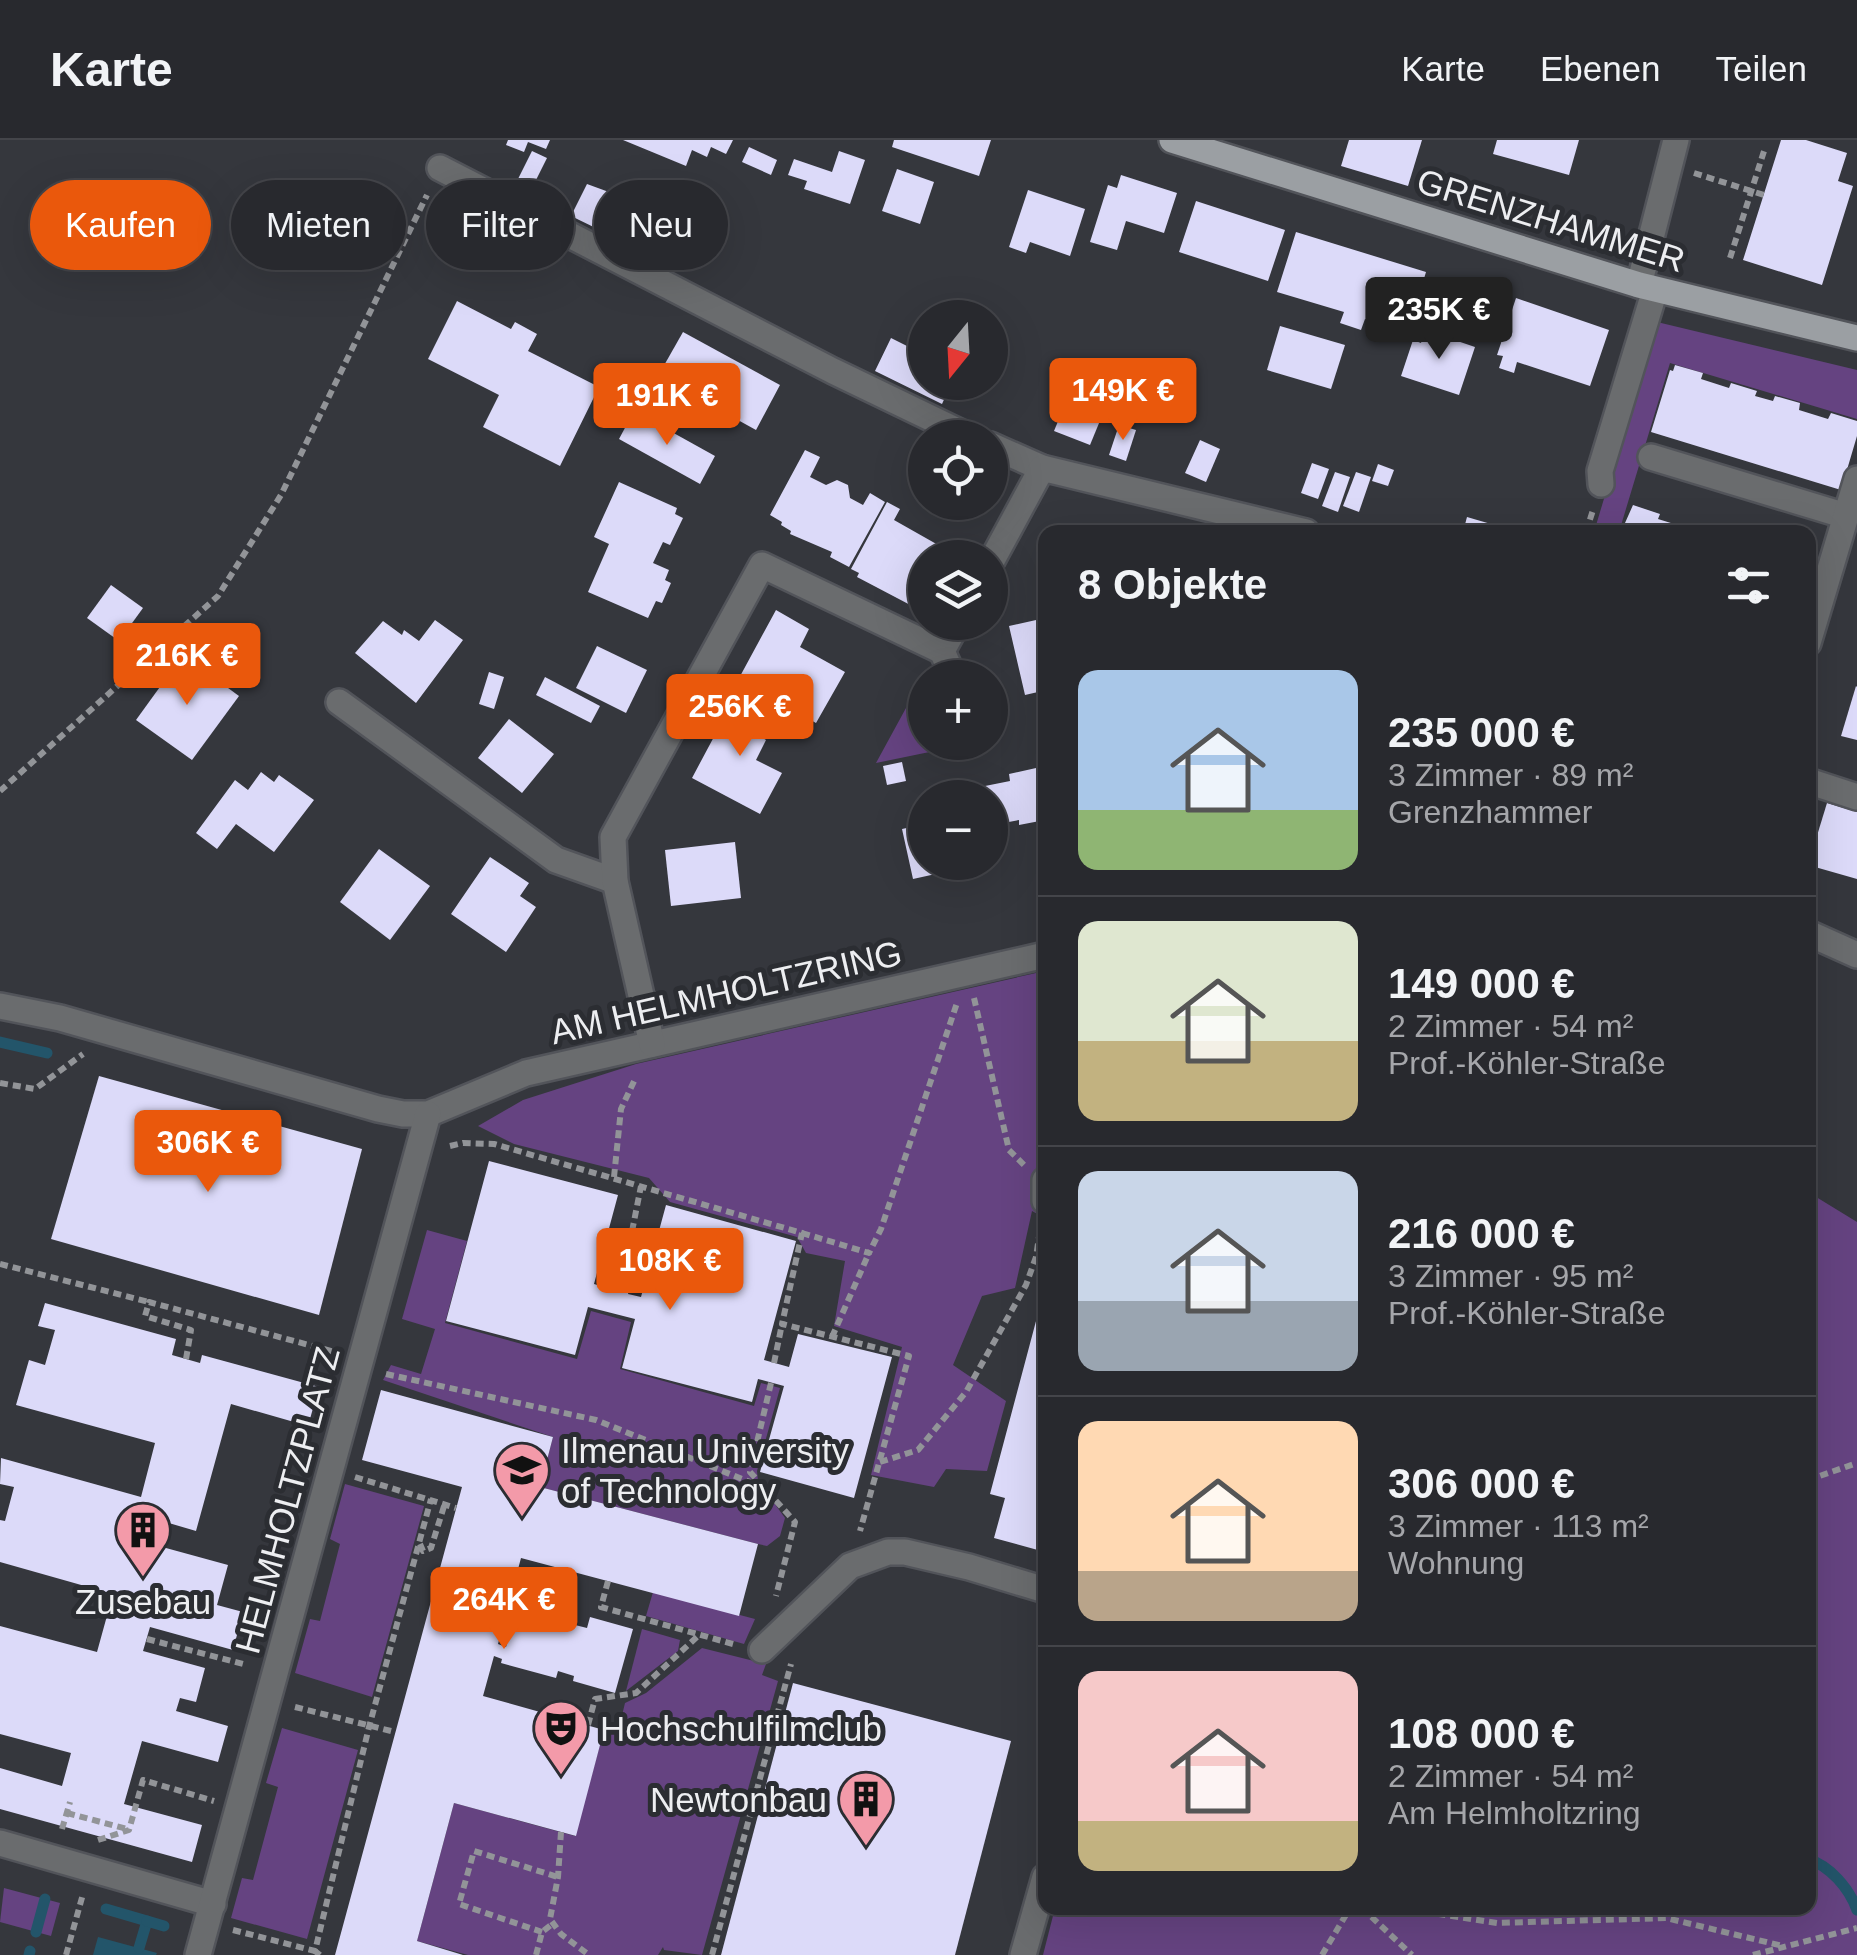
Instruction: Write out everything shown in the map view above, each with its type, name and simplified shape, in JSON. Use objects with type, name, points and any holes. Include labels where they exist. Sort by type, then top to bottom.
[{"type":"main road","name":"GRENZHAMMER","points":[[1172,140],[1647,288],[1857,338]]},
{"type":"street","points":[[1601,484],[1600,471],[1647,288],[1676,140]]},
{"type":"street","points":[[440,168],[833,372],[934,420]]},
{"type":"street","points":[[1008,453],[1042,468],[1277,525]]},
{"type":"street","points":[[1650,457],[1846,516]]},
{"type":"street","points":[[1003,540],[1042,468]]},
{"type":"street","points":[[1816,616],[1857,480]]},
{"type":"street","points":[[652,1044],[616,882],[613,836],[762,565],[942,651],[946,660]]},
{"type":"street","points":[[942,651],[948,640]]},
{"type":"street","points":[[339,702],[556,860],[616,882]]},
{"type":"street","points":[[1816,783],[1857,797]]},
{"type":"street","points":[[1816,937],[1857,955]]},
{"type":"street","name":"AM HELMHOLTZRING","points":[[428,1114],[526,1073],[1038,957]]},
{"type":"street","points":[[0,1006],[112,1032],[378,1109],[428,1114]]},
{"type":"street","name":"HELMHOLTZPLATZ","points":[[198,1955],[277,1672],[341,1474],[339,1436],[370,1366],[428,1114]]},
{"type":"street","points":[[762,1650],[850,1566],[888,1552],[906,1552],[1038,1588]]},
{"type":"street","points":[[0,1843],[212,1904]]},
{"type":"street","points":[[1023,1955],[1038,1902]]},
{"type":"path","points":[[1730,258],[1764,148]]},
{"type":"path","points":[[1670,166],[1764,195]]},
{"type":"path","points":[[0,791],[218,596],[282,495],[440,168]]},
{"type":"path","points":[[968,973],[1009,1150],[1038,1184]]},
{"type":"path","points":[[832,1336],[881,1229],[968,973]]},
{"type":"path","points":[[0,1083],[35,1089],[112,1032]]},
{"type":"path","points":[[614,1177],[622,1109],[652,1044]]},
{"type":"path","points":[[441,1148],[463,1142],[494,1144],[869,1252]]},
{"type":"path","points":[[622,1282],[642,1185]]},
{"type":"path","points":[[774,1363],[802,1233]]},
{"type":"path","points":[[880,1462],[918,1450],[966,1392],[1026,1285],[1038,1240]]},
{"type":"path","points":[[0,1264],[370,1366],[596,1420],[762,1487]]},
{"type":"path","points":[[149,1302],[145,1316],[191,1330]]},
{"type":"path","points":[[186,1359],[196,1316]]},
{"type":"path","points":[[782,1324],[909,1356],[850,1566]]},
{"type":"path","points":[[370,1366],[376,1386]]},
{"type":"path","points":[[762,1650],[795,1522],[750,1472],[772,1383]]},
{"type":"path","points":[[341,1474],[357,1461]]},
{"type":"path","points":[[1816,1477],[1857,1463]]},
{"type":"path","points":[[341,1474],[456,1508]]},
{"type":"path","points":[[320,1955],[315,1951],[369,1726],[431,1500]]},
{"type":"path","points":[[419,1542],[423,1551],[431,1548],[446,1503]]},
{"type":"path","points":[[608,1581],[602,1607],[698,1636],[792,1658],[712,1955]]},
{"type":"path","points":[[588,1726],[595,1699],[636,1693],[698,1636]]},
{"type":"path","points":[[147,1639],[277,1672]]},
{"type":"path","points":[[269,1700],[396,1732]]},
{"type":"path","points":[[129,1830],[143,1780],[239,1809]]},
{"type":"path","points":[[62,1831],[70,1802]]},
{"type":"path","points":[[67,1813],[129,1830]]},
{"type":"path","points":[[98,1840],[129,1830]]},
{"type":"path","points":[[536,1955],[542,1932],[551,1925],[560,1832]]},
{"type":"path","points":[[542,1932],[460,1904],[469,1869],[474,1852],[558,1877]]},
{"type":"path","points":[[66,1955],[90,1868]]},
{"type":"path","points":[[1322,1955],[1346,1915]]},
{"type":"path","points":[[1369,1915],[1412,1955]]},
{"type":"path","points":[[1445,1915],[1497,1923],[1666,1918],[1783,1946]]},
{"type":"path","points":[[551,1925],[589,1955]]},
{"type":"path","points":[[1753,1955],[1857,1928]]},
{"type":"shaded area","points":[[1657,322],[1857,370],[1857,419],[1670,363],[1621,525],[1596,525]]},
{"type":"shaded area","points":[[908,704],[908,756],[876,763]]},
{"type":"shaded area","points":[[1038,973],[1038,1214],[1032,1211],[1015,1288],[982,1296],[953,1365],[1006,1401],[987,1471],[946,1469],[934,1487],[871,1475],[902,1347],[834,1326],[845,1261],[806,1253],[797,1237],[670,1202],[649,1178],[514,1144],[478,1126],[523,1100],[636,1064]]},
{"type":"shaded area","points":[[1816,1197],[1857,1222],[1857,1955],[1043,1955],[1053,1915],[1816,1915]]},
{"type":"shaded area","points":[[427,1230],[467,1241],[445,1323],[577,1359],[591,1311],[631,1322],[620,1369],[754,1406],[761,1383],[780,1388],[757,1471],[758,1481],[785,1518],[780,1536],[767,1546],[540,1487],[553,1437],[383,1380],[391,1365],[421,1374],[435,1329],[402,1319]]},
{"type":"shaded area","points":[[345,1484],[424,1506],[372,1697],[295,1673],[310,1619],[320,1621],[340,1544],[330,1539]]},
{"type":"shaded area","points":[[653,1592],[755,1619],[744,1644],[646,1616]]},
{"type":"shaded area","points":[[642,1629],[680,1640],[678,1651],[626,1691]]},
{"type":"shaded area","points":[[702,1648],[766,1664],[762,1675],[778,1681],[702,1955],[663,1947],[658,1955],[468,1955],[417,1941],[454,1803],[575,1836],[604,1730],[618,1732],[625,1703],[646,1693]]},
{"type":"shaded area","points":[[282,1728],[358,1750],[307,1939],[231,1918],[242,1878],[253,1880],[278,1787],[266,1783]]},
{"type":"shaded area","points":[[4,1888],[60,1903],[51,1936],[0,1922]]},
{"type":"water","points":[[98,1937],[157,1953],[93,1955]]},
{"type":"building","points":[[508,140],[550,140],[546,149],[528,142],[524,152],[506,145]]},
{"type":"building","points":[[623,140],[733,140],[726,154],[711,147],[707,157],[692,150],[686,166]]},
{"type":"building","points":[[894,140],[991,140],[979,176],[892,147]]},
{"type":"building","points":[[1349,140],[1422,140],[1408,186],[1341,166]]},
{"type":"building","points":[[1497,140],[1579,140],[1569,175],[1493,154]]},
{"type":"building","points":[[1781,140],[1806,140],[1847,153],[1838,181],[1853,186],[1822,285],[1743,260]]},
{"type":"building","points":[[749,147],[777,160],[771,175],[742,162]]},
{"type":"building","points":[[532,151],[547,158],[536,180],[518,180]]},
{"type":"building","points":[[839,151],[865,160],[850,204],[804,189],[807,181],[788,175],[794,159],[832,172]]},
{"type":"building","points":[[897,169],[934,182],[920,224],[882,211]]},
{"type":"building","points":[[1121,175],[1177,193],[1164,233],[1126,221],[1117,250],[1090,242],[1108,185],[1117,188]]},
{"type":"building","points":[[587,184],[594,187],[594,227],[574,217]]},
{"type":"building","points":[[1028,190],[1085,209],[1070,256],[1030,242],[1026,253],[1009,247]]},
{"type":"building","points":[[1196,201],[1285,230],[1268,281],[1179,252]]},
{"type":"building","points":[[1296,232],[1426,272],[1408,332],[1365,319],[1361,330],[1340,323],[1344,312],[1277,292]]},
{"type":"building","points":[[1516,298],[1609,330],[1590,386],[1517,362],[1514,373],[1499,368],[1503,356],[1497,355]]},
{"type":"building","points":[[457,301],[511,329],[515,322],[537,334],[528,351],[599,387],[560,466],[483,427],[499,395],[428,359]]},
{"type":"building","points":[[1280,326],[1345,345],[1331,389],[1267,370]]},
{"type":"building","points":[[1425,330],[1475,347],[1459,395],[1401,376],[1413,340],[1421,343]]},
{"type":"building","points":[[683,332],[780,385],[756,430],[658,376]]},
{"type":"building","points":[[891,338],[908,346],[908,387],[875,371]]},
{"type":"building","points":[[1675,365],[1703,373],[1701,379],[1729,388],[1731,383],[1757,391],[1755,396],[1773,401],[1775,396],[1800,403],[1799,410],[1828,419],[1831,413],[1857,421],[1857,436],[1841,490],[1651,432],[1670,370]]},
{"type":"building","points":[[1075,380],[1111,394],[1090,445],[1054,431]]},
{"type":"building","points":[[634,411],[715,456],[700,484],[619,439]]},
{"type":"building","points":[[1119,425],[1136,430],[1126,461],[1109,455]]},
{"type":"building","points":[[1200,440],[1220,449],[1206,482],[1185,473]]},
{"type":"building","points":[[805,450],[820,457],[810,477],[826,485],[837,480],[848,485],[850,498],[863,505],[870,493],[885,502],[849,567],[830,557],[832,552],[790,534],[782,522],[770,515]]},
{"type":"building","points":[[1312,463],[1329,469],[1318,499],[1301,493]]},
{"type":"building","points":[[1378,464],[1394,470],[1388,486],[1372,481]]},
{"type":"building","points":[[1335,472],[1350,477],[1338,512],[1322,506]]},
{"type":"building","points":[[1356,472],[1371,477],[1359,512],[1343,506]]},
{"type":"building","points":[[619,482],[677,508],[675,514],[683,518],[670,545],[663,542],[653,563],[669,570],[665,580],[671,583],[662,603],[656,601],[648,618],[588,592],[609,544],[594,537]]},
{"type":"building","points":[[887,502],[900,509],[894,520],[929,540],[908,540],[908,604],[857,577],[859,573],[851,569]]},
{"type":"building","points":[[1633,505],[1677,525],[1624,525]]},
{"type":"building","points":[[1467,517],[1494,525],[1465,525]]},
{"type":"building","points":[[111,585],[143,608],[119,641],[87,618]]},
{"type":"building","points":[[776,610],[809,629],[800,647],[845,672],[816,723],[738,680]]},
{"type":"building","points":[[435,620],[463,640],[416,703],[355,653],[383,621],[402,635],[404,630],[419,641]]},
{"type":"building","points":[[1038,620],[1038,692],[1025,695],[1009,626]]},
{"type":"building","points":[[597,646],[647,670],[626,713],[576,688]]},
{"type":"building","points":[[183,655],[239,696],[192,760],[136,720]]},
{"type":"building","points":[[489,672],[504,677],[494,709],[479,704]]},
{"type":"building","points":[[545,677],[600,706],[591,723],[536,695]]},
{"type":"building","points":[[1857,687],[1857,740],[1841,736]]},
{"type":"building","points":[[741,698],[773,715],[761,737],[766,740],[756,760],[782,773],[760,814],[692,778],[724,718],[730,721]]},
{"type":"building","points":[[509,719],[554,754],[522,793],[478,758]]},
{"type":"building","points":[[902,762],[906,781],[887,785],[883,766]]},
{"type":"building","points":[[1038,768],[1038,821],[1019,825],[1019,820],[1008,822],[1009,774]]},
{"type":"building","points":[[261,772],[274,782],[279,775],[314,800],[274,852],[236,824],[217,849],[196,833],[235,780],[248,790]]},
{"type":"building","points":[[1827,803],[1857,812],[1857,879],[1816,867],[1816,839]]},
{"type":"building","points":[[908,828],[908,856],[902,829]]},
{"type":"building","points":[[735,842],[741,898],[671,906],[665,850]]},
{"type":"building","points":[[379,849],[430,886],[390,940],[340,902]]},
{"type":"building","points":[[490,857],[529,883],[520,896],[536,907],[506,952],[451,914]]},
{"type":"building","points":[[99,1076],[362,1149],[319,1315],[51,1239]]},
{"type":"building","points":[[489,1161],[618,1195],[594,1284],[611,1289],[613,1280],[622,1282],[630,1285],[628,1294],[641,1297],[666,1205],[796,1241],[764,1360],[789,1367],[798,1334],[892,1357],[854,1498],[760,1472],[784,1386],[758,1379],[752,1402],[622,1368],[635,1319],[588,1307],[575,1355],[446,1321]]},
{"type":"building","name":"Zusebau","points":[[45,1303],[176,1339],[172,1355],[200,1363],[202,1355],[319,1387],[308,1426],[231,1404],[196,1531],[162,1521],[155,1545],[228,1565],[217,1605],[243,1612],[233,1650],[150,1627],[143,1651],[205,1668],[196,1702],[180,1698],[176,1711],[228,1726],[218,1762],[142,1741],[124,1804],[202,1825],[192,1862],[0,1809],[0,1768],[62,1786],[71,1753],[0,1734],[0,1626],[97,1652],[113,1594],[0,1562],[0,1520],[5,1521],[14,1487],[0,1484],[1,1458],[141,1497],[155,1443],[16,1405],[29,1360],[45,1365],[55,1330],[38,1326]]},
{"type":"building","points":[[1038,1314],[1038,1550],[994,1538],[1005,1498],[990,1494]]},
{"type":"building","points":[[381,1390],[553,1437],[540,1487],[758,1544],[739,1616],[521,1558],[498,1644],[506,1647],[519,1600],[573,1615],[571,1624],[587,1628],[590,1617],[633,1629],[615,1693],[573,1681],[574,1676],[558,1671],[556,1678],[501,1663],[502,1659],[494,1656],[483,1696],[604,1730],[576,1836],[454,1803],[417,1941],[463,1955],[335,1955],[462,1487],[362,1460]]},
{"type":"building","name":"Newtonbau","points":[[793,1683],[1011,1741],[955,1955],[721,1955]]},
{"type":"waterway","points":[[0,1042],[47,1053]]},
{"type":"waterway","points":[[1816,1863],[1838,1879],[1857,1910]]},
{"type":"waterway","points":[[36,1932],[45,1899]]},
{"type":"waterway","points":[[106,1909],[147,1921],[139,1948]]},
{"type":"waterway","points":[[147,1921],[164,1926]]},
{"type":"waterway","points":[[29,1955],[30,1951]]},
{"type":"place","name":"Ilmenau University of Technology","points":[[522,1519]]},
{"type":"place","name":"Zusebau","points":[[143,1579]]},
{"type":"place","name":"Hochschulfilmclub","points":[[561,1777]]},
{"type":"place","name":"Newtonbau","points":[[866,1848]]}]
